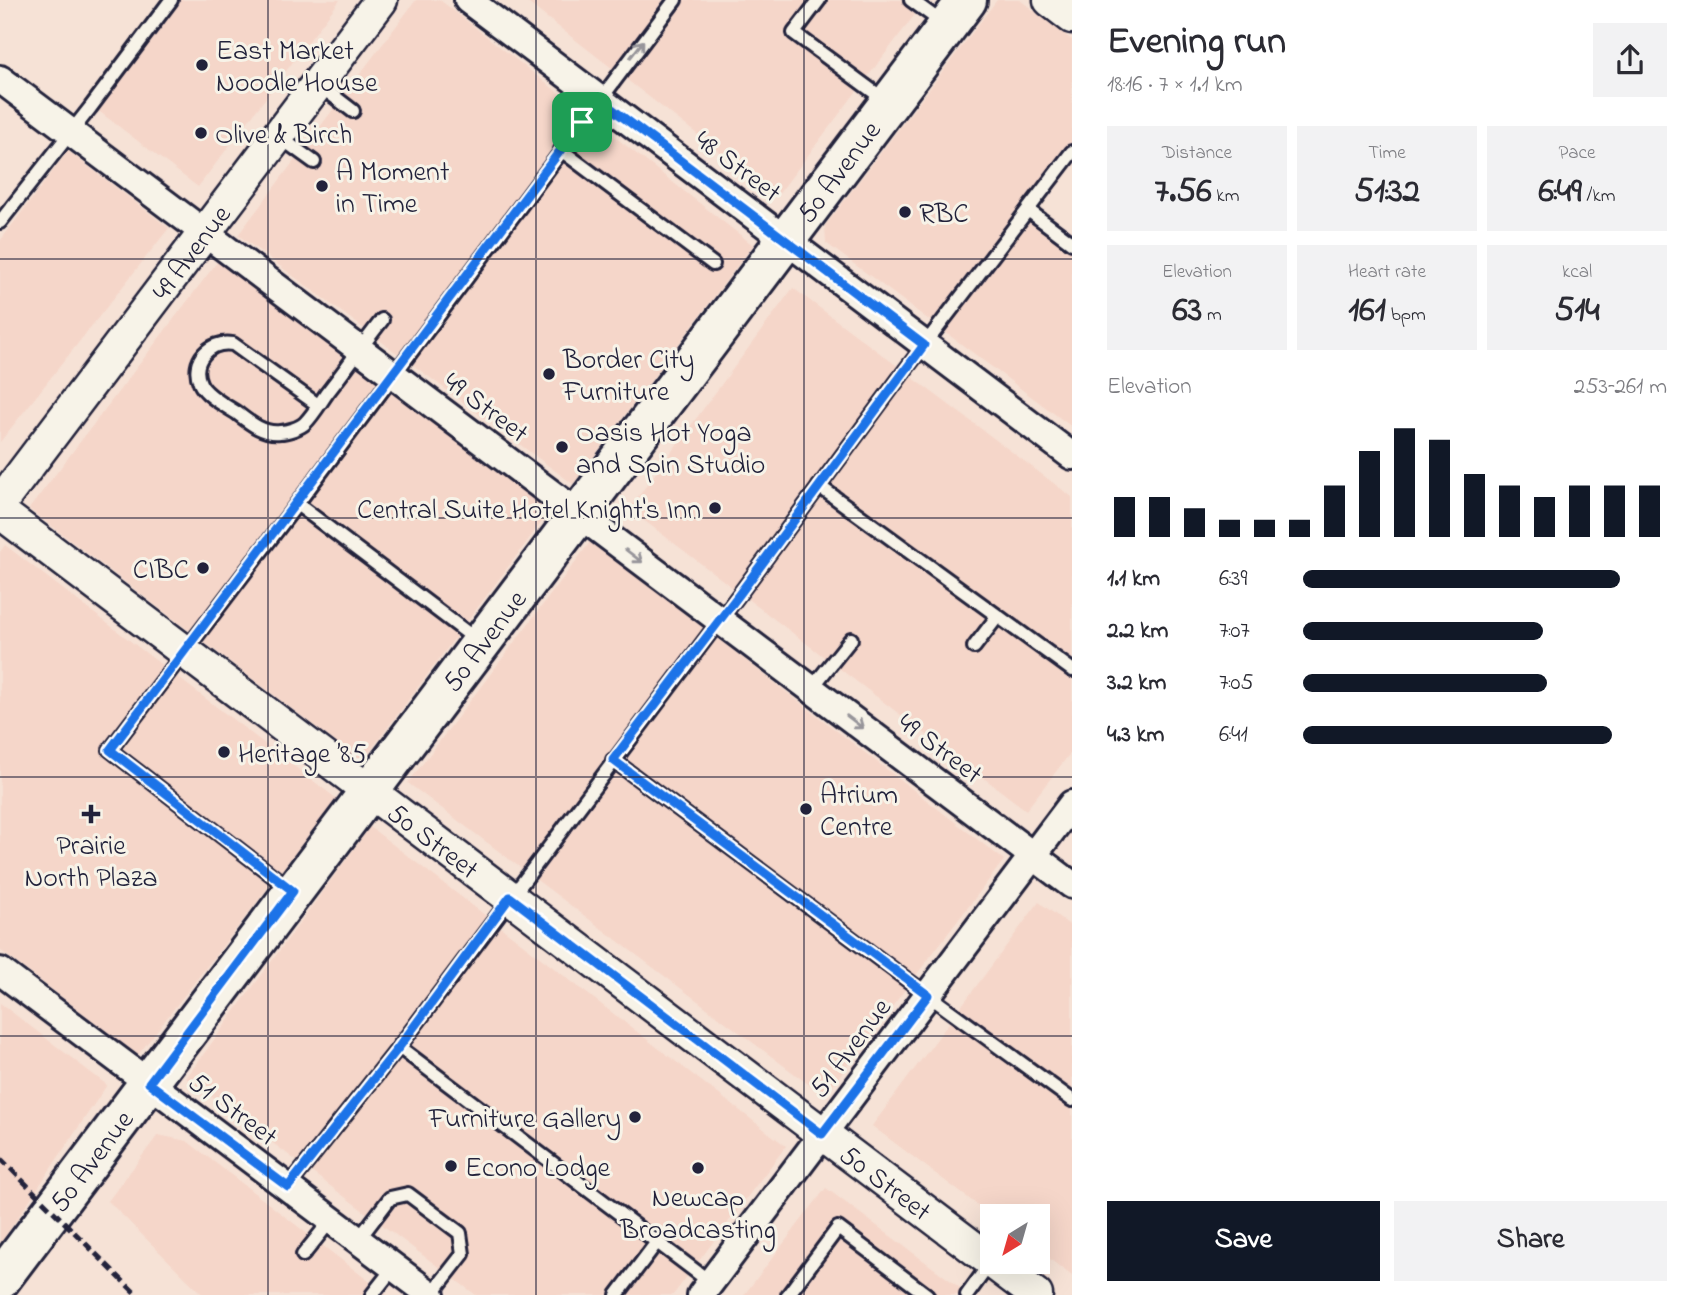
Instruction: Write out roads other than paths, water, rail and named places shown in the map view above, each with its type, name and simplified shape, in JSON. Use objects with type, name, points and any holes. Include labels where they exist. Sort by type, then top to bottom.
[{"type":"main road","name":"50 Avenue","points":[[0,1280],[957,13]]},
{"type":"street","name":"49 Avenue","points":[[0,503],[381,0]]},
{"type":"street","name":"48 Street","points":[[468,0],[1072,457]]},
{"type":"street","points":[[1050,0],[1072,17]]},
{"type":"street","name":"49 Street","points":[[0,79],[1072,885]]},
{"type":"street","name":"50 Street","points":[[0,512],[980,1254]]},
{"type":"street","name":"51 Avenue","points":[[705,1289],[1072,804]]},
{"type":"street","name":"51 Street","points":[[0,971],[431,1295]]},
{"type":"street","name":"50 Street","points":[[1007,1274],[1036,1295]]},
{"type":"lane","points":[[0,222],[171,0]]},
{"type":"lane","points":[[293,891],[110,750],[675,0]]},
{"type":"lane","points":[[819,0],[794,33],[889,103]]},
{"type":"lane","points":[[911,0],[957,13]]},
{"type":"lane","points":[[317,84],[353,111]]},
{"type":"lane","points":[[278,135],[314,162]]},
{"type":"lane","points":[[561,150],[713,264]]},
{"type":"lane","points":[[288,1187],[399,1047],[924,345],[1072,152]]},
{"type":"lane","points":[[1028,210],[1072,243]]},
{"type":"lane","points":[[318,405],[233,344],[223,342],[211,347],[203,354],[198,365],[197,376],[201,387],[260,430],[280,432],[303,425],[382,320]]},
{"type":"lane","points":[[819,486],[863,527],[1072,670]]},
{"type":"lane","points":[[297,504],[482,643]]},
{"type":"lane","points":[[974,647],[997,617]]},
{"type":"lane","points":[[811,689],[850,639]]},
{"type":"lane","points":[[613,760],[1072,1100]]},
{"type":"lane","points":[[399,1047],[657,1242],[705,1289]]},
{"type":"lane","points":[[358,1240],[390,1198],[408,1194],[419,1202],[460,1233],[463,1254],[431,1295]]},
{"type":"lane","points":[[303,1255],[331,1220]]},
{"type":"lane","points":[[788,1295],[838,1228],[927,1295]]},
{"type":"lane","points":[[617,1295],[657,1242]]},
{"type":"lane","points":[[372,1295],[394,1267]]},
{"type":"lane","points":[[967,1295],[982,1274]]},
{"type":"railway","points":[[0,1158],[137,1295]]},
{"type":"place","name":"East Market Noodle House","points":[[202,65]]},
{"type":"place","name":"Olive & Birch","points":[[201,133]]},
{"type":"place","name":"A Moment in Time","points":[[322,186]]},
{"type":"place","name":"RBC","points":[[905,212]]},
{"type":"place","name":"Border City Furniture","points":[[549,374]]},
{"type":"place","name":"Oasis Hot Yoga and Spin Studio","points":[[562,447]]},
{"type":"place","name":"Central Suite Hotel Knight's Inn","points":[[715,508]]},
{"type":"place","name":"CIBC","points":[[203,568]]},
{"type":"place","name":"Heritage ’85","points":[[224,752]]},
{"type":"place","name":"Atrium Centre","points":[[806,809]]},
{"type":"place","name":"Prairie North Plaza","points":[[91,814]]},
{"type":"place","name":"Furniture Gallery","points":[[635,1117]]},
{"type":"place","name":"Econo Lodge","points":[[451,1166]]},
{"type":"place","name":"Newcap Broadcasting","points":[[698,1168]]}]
